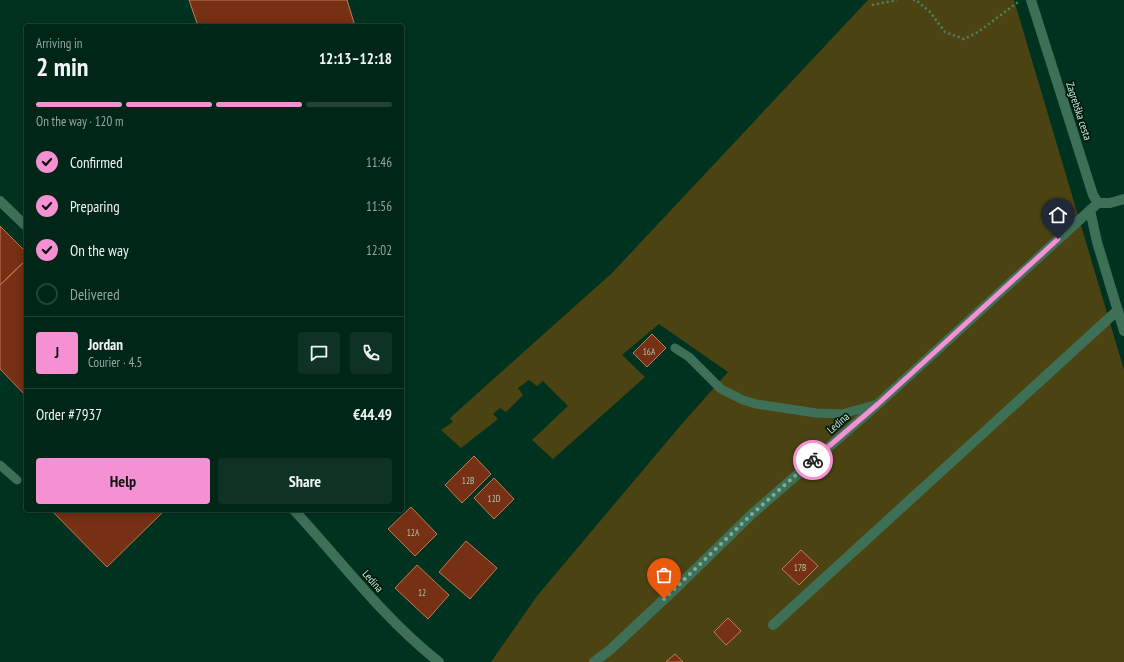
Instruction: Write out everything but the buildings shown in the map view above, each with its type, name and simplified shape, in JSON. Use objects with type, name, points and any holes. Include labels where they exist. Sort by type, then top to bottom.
[{"type":"street","name":"Zagrebška cesta","points":[[1030,0],[1093,195],[1098,203]]},
{"type":"street","points":[[1098,203],[1110,203],[1124,199]]},
{"type":"street","points":[[0,200],[24,224]]},
{"type":"street","name":"Ledina","points":[[594,662],[675,589],[752,514],[878,404],[1098,203]]},
{"type":"street","points":[[1090,210],[1097,242],[1124,331]]},
{"type":"street","points":[[773,625],[1118,310]]},
{"type":"street","name":"Ledina","points":[[296,512],[376,602],[421,647],[439,662]]},
{"type":"lane","points":[[674,348],[689,357],[721,389],[743,400],[756,404],[816,413],[842,414],[878,404]]},
{"type":"lane","points":[[0,465],[17,480]]},
{"type":"path","points":[[872,6],[897,0]]},
{"type":"path","points":[[913,0],[916,0],[930,12],[945,32],[964,39],[978,32],[1006,10],[1022,0]]},
{"type":"shaded area","points":[[868,0],[1014,0],[1124,370],[1124,662],[491,662],[537,596],[681,425],[728,372],[659,324],[622,355],[645,377],[553,459],[532,440],[568,406],[543,381],[537,386],[529,380],[518,388],[523,395],[506,412],[500,408],[493,414],[498,419],[461,448],[441,430],[453,422],[450,418],[612,273]]},
{"type":"way so far","points":[[664,599],[752,514],[813,460]]},
{"type":"route","points":[[813,460],[878,404],[1058,239]]}]
